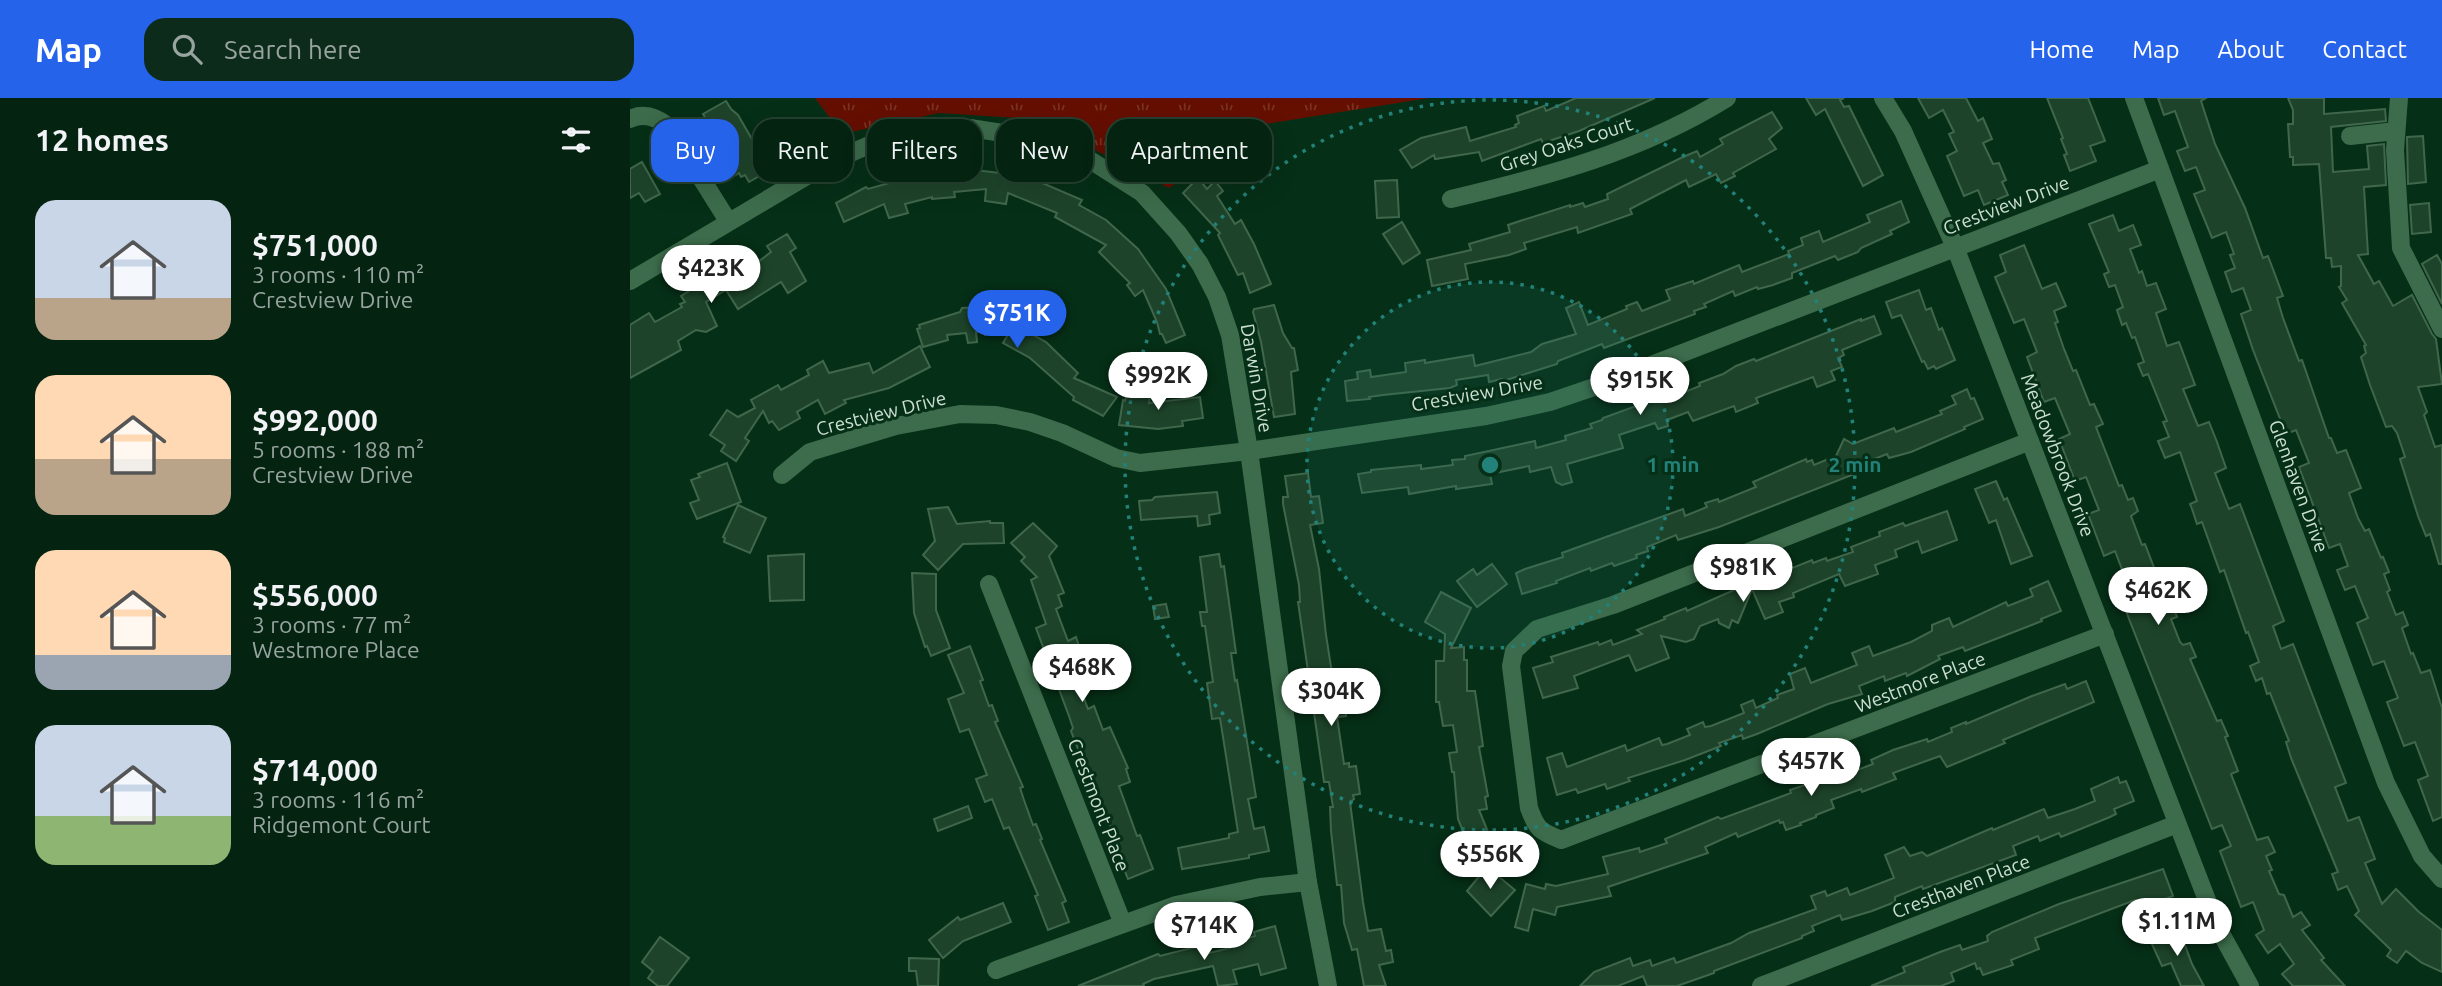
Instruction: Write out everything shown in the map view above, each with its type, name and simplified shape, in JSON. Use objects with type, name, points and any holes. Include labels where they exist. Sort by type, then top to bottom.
[{"type":"street","name":"Grey Oaks Court","points":[[1451,199],[1552,175],[1637,144],[1727,98]]},
{"type":"street","name":"Meadowbrook Drive","points":[[1883,98],[1903,131],[1955,247],[2217,926],[2250,986]]},
{"type":"street","name":"Glenhaven Drive","points":[[2134,98],[2386,783],[2422,856],[2442,879]]},
{"type":"street","points":[[2399,98],[2395,150],[2401,248],[2442,329]]},
{"type":"street","points":[[630,119],[635,116],[656,117],[670,127],[728,222]]},
{"type":"street","name":"Darwin Drive","points":[[630,281],[832,161],[867,146],[911,134],[970,128],[1028,137],[1090,160],[1142,193],[1178,233],[1200,264],[1217,297],[1230,335],[1249,451],[1308,882],[1328,986]]},
{"type":"street","points":[[2350,136],[2396,131]]},
{"type":"street","name":"Crestview Drive","points":[[782,475],[810,452],[896,426],[960,414],[996,415],[1030,422],[1062,433],[1116,458],[1140,463],[1249,451],[1486,416],[1550,402],[1597,387],[2160,169]]},
{"type":"street","name":"Westmore Place","points":[[2030,441],[1613,605],[1537,629],[1514,651],[1511,666],[1529,808],[1535,826],[1542,832],[1562,840],[2105,634]]},
{"type":"street","name":"Crestmont Place","points":[[989,584],[1123,924]]},
{"type":"street","name":"Cresthaven Place","points":[[1761,986],[2177,824]]},
{"type":"street","points":[[996,970],[1176,905],[1260,887],[1308,882]]},
{"type":"green space","points":[[815,98],[1429,98],[1272,123],[1272,119],[1107,119],[1107,156],[1093,149],[1093,119],[1035,119],[939,113],[911,119],[867,119],[867,129],[853,132],[853,119],[831,119]]},
{"type":"green space","points":[[1157,182],[1178,182],[1169,188]]},
{"type":"building","points":[[1576,98],[1655,98],[1579,131],[1543,143],[1541,139],[1482,161],[1479,152],[1435,159],[1434,155],[1412,168],[1400,150],[1421,138],[1466,127],[1470,141],[1516,127],[1519,123],[1517,116],[1544,106],[1546,111]]},
{"type":"building","points":[[1806,98],[1844,98],[1840,100],[1844,107],[1849,106],[1883,175],[1863,186],[1825,109],[1816,115]]},
{"type":"building","points":[[1918,98],[1966,98],[1978,121],[1983,118],[1992,139],[1983,143],[1993,164],[1999,163],[2006,180],[2002,182],[2008,195],[1984,205],[1978,190],[1964,196],[1947,156],[1957,151],[1949,134],[1954,132],[1943,110],[1929,118]]},
{"type":"building","points":[[2047,98],[2088,98],[2105,141],[2090,146],[2096,161],[2070,171],[2064,155],[2067,154],[2061,139],[2063,138]]},
{"type":"building","points":[[2158,98],[2206,98],[2201,101],[2215,144],[2245,208],[2263,258],[2268,256],[2283,296],[2277,298],[2283,318],[2299,361],[2302,360],[2329,438],[2337,453],[2346,450],[2361,488],[2349,493],[2358,518],[2365,531],[2369,529],[2381,558],[2383,557],[2389,572],[2384,574],[2390,590],[2387,592],[2396,615],[2403,612],[2408,625],[2402,628],[2411,654],[2413,653],[2421,673],[2430,670],[2442,708],[2442,817],[2433,821],[2418,780],[2428,776],[2415,742],[2404,746],[2387,702],[2398,698],[2384,661],[2373,665],[2357,623],[2368,618],[2355,586],[2345,590],[2337,570],[2348,566],[2340,544],[2329,548],[2299,467],[2309,463],[2296,430],[2286,434],[2253,350],[2241,314],[2251,310],[2243,288],[2232,292],[2225,272],[2235,268],[2230,255],[2234,254],[2226,232],[2212,238],[2194,194],[2205,190],[2196,167],[2185,171],[2177,151],[2188,147],[2175,111],[2164,115]]},
{"type":"building","points":[[2288,98],[2324,98],[2324,114],[2385,109],[2386,121],[2331,127],[2333,172],[2369,169],[2367,146],[2384,144],[2386,185],[2364,187],[2368,254],[2358,255],[2374,284],[2379,281],[2393,306],[2412,295],[2436,339],[2442,384],[2418,387],[2435,447],[2442,445],[2442,564],[2439,564],[2430,534],[2426,536],[2418,516],[2400,459],[2405,457],[2397,433],[2392,426],[2386,427],[2370,385],[2361,357],[2366,353],[2366,345],[2342,303],[2347,300],[2339,287],[2341,266],[2332,267],[2331,258],[2326,258],[2319,164],[2293,165],[2293,157],[2290,157],[2288,124],[2293,124],[2293,110]]},
{"type":"building","points":[[726,101],[738,115],[753,141],[753,180],[749,182],[745,175],[741,177],[739,173],[739,119],[706,119],[703,114]]},
{"type":"building","points":[[1772,112],[1782,128],[1769,139],[1776,149],[1733,173],[1735,176],[1721,183],[1716,174],[1689,187],[1686,180],[1630,209],[1632,214],[1578,233],[1577,227],[1524,243],[1526,249],[1509,255],[1465,264],[1468,279],[1432,286],[1427,260],[1471,250],[1469,244],[1510,232],[1508,225],[1570,205],[1583,203],[1585,207],[1608,199],[1607,194],[1683,157],[1697,151],[1700,157],[1723,144],[1720,139]]},
{"type":"building","points":[[2423,136],[2426,182],[2408,184],[2407,137]]},
{"type":"building","points":[[642,162],[660,194],[645,202],[639,193],[630,198],[630,169]]},
{"type":"building","points":[[982,171],[996,173],[996,182],[1040,182],[1082,200],[1079,205],[1106,220],[1138,249],[1166,289],[1185,335],[1166,343],[1143,290],[1135,296],[1127,285],[1130,283],[1099,252],[1106,245],[1055,217],[1057,213],[1008,193],[1006,204],[985,201],[986,189],[954,192],[955,197],[932,197],[905,204],[908,213],[889,218],[884,204],[844,222],[836,203],[866,187],[868,189],[893,182],[982,182]]},
{"type":"building","points":[[1397,180],[1399,217],[1377,218],[1375,181]]},
{"type":"building","points":[[1194,182],[1201,182],[1207,189],[1216,182],[1223,191],[1217,196],[1235,224],[1241,220],[1271,284],[1250,293],[1243,273],[1238,275],[1218,235],[1220,233],[1183,193]]},
{"type":"building","points":[[1901,201],[1909,222],[1858,252],[1838,260],[1835,256],[1792,273],[1792,278],[1773,285],[1758,289],[1757,287],[1735,296],[1733,291],[1704,304],[1706,307],[1694,311],[1695,314],[1604,348],[1602,344],[1558,361],[1557,364],[1503,381],[1489,382],[1488,375],[1456,380],[1457,385],[1450,388],[1347,401],[1345,381],[1358,379],[1357,372],[1370,370],[1371,377],[1406,372],[1405,363],[1425,360],[1425,363],[1473,355],[1475,366],[1531,352],[1542,344],[1576,334],[1566,308],[1579,302],[1588,325],[1637,302],[1642,311],[1670,300],[1666,290],[1693,281],[1694,284],[1739,265],[1742,272],[1789,254],[1788,251],[1803,245],[1801,238],[1819,231],[1823,242],[1870,222],[1867,215]]},
{"type":"building","points":[[2429,203],[2431,232],[2412,234],[2410,205]]},
{"type":"building","points":[[2113,215],[2119,231],[2133,225],[2141,245],[2130,249],[2139,273],[2142,271],[2147,286],[2156,283],[2166,309],[2156,313],[2167,346],[2179,342],[2195,385],[2183,389],[2198,426],[2209,422],[2217,442],[2226,468],[2215,473],[2229,509],[2240,504],[2284,621],[2273,626],[2281,649],[2293,644],[2346,783],[2335,787],[2348,821],[2359,817],[2375,859],[2365,863],[2382,904],[2396,889],[2442,930],[2442,972],[2422,963],[2406,951],[2397,963],[2387,956],[2391,950],[2355,915],[2359,911],[2347,886],[2338,890],[2332,874],[2338,872],[2291,758],[2286,742],[2289,741],[2270,693],[2267,694],[2262,678],[2256,681],[2250,666],[2259,662],[2248,632],[2246,633],[2224,570],[2220,572],[2202,522],[2197,524],[2190,504],[2197,501],[2180,452],[2165,458],[2158,441],[2169,437],[2163,422],[2167,421],[2148,374],[2143,376],[2138,364],[2144,362],[2135,337],[2132,338],[2126,323],[2122,325],[2117,310],[2123,307],[2115,285],[2109,287],[2104,274],[2109,272],[2089,224]]},
{"type":"building","points":[[1402,222],[1420,253],[1403,264],[1383,234]]},
{"type":"building","points":[[787,234],[796,248],[790,252],[806,281],[788,293],[781,282],[738,309],[726,290],[706,302],[717,326],[706,332],[696,330],[678,341],[681,350],[630,378],[630,325],[649,313],[655,322],[682,307],[680,304],[685,302],[681,296],[733,264],[741,275],[771,252],[767,246]]},
{"type":"building","points":[[2024,245],[2042,289],[2056,283],[2066,306],[2054,311],[2064,349],[2090,405],[2094,404],[2103,424],[2096,427],[2119,486],[2122,485],[2128,500],[2133,498],[2138,511],[2131,516],[2142,545],[2145,544],[2158,578],[2167,575],[2172,589],[2167,591],[2177,617],[2171,619],[2180,642],[2183,645],[2190,643],[2196,657],[2190,659],[2217,721],[2221,720],[2228,736],[2225,737],[2238,771],[2231,774],[2257,840],[2268,837],[2275,852],[2266,856],[2272,870],[2269,871],[2279,894],[2284,895],[2293,917],[2301,912],[2310,925],[2302,930],[2324,958],[2321,960],[2345,986],[2293,986],[2282,974],[2294,964],[2280,944],[2268,953],[2256,935],[2264,930],[2253,902],[2241,907],[2220,851],[2231,846],[2222,825],[2212,829],[2119,592],[2129,588],[2115,551],[2104,556],[2088,514],[2099,510],[2086,477],[2075,481],[2059,439],[2070,434],[2055,398],[2044,402],[2027,357],[2037,352],[2024,319],[2014,323],[1995,277],[2006,272],[2000,255]]},
{"type":"building","points":[[2437,255],[2442,264],[2442,304],[2422,264]]},
{"type":"building","points":[[1919,290],[1926,310],[1931,308],[1939,330],[1942,328],[1955,360],[1936,369],[1934,366],[1928,369],[1924,361],[1922,362],[1901,315],[1892,318],[1886,302]]},
{"type":"building","points":[[1274,305],[1283,333],[1294,348],[1298,370],[1291,372],[1295,414],[1274,417],[1253,312],[1254,309]]},
{"type":"building","points":[[999,306],[1000,317],[1046,342],[1078,373],[1074,378],[1117,397],[1103,416],[1073,400],[1074,397],[1030,358],[1003,343],[1009,333],[985,335],[985,331],[976,332],[977,342],[968,343],[966,333],[947,335],[948,340],[923,347],[917,329],[920,328],[919,325],[960,312],[962,308]]},
{"type":"building","points":[[1874,316],[1881,334],[1842,350],[1844,355],[1838,358],[1842,367],[1831,371],[1835,380],[1817,387],[1813,377],[1756,398],[1758,403],[1736,412],[1734,406],[1693,421],[1688,412],[1667,420],[1668,426],[1658,429],[1655,423],[1619,435],[1623,448],[1567,464],[1572,482],[1562,485],[1556,482],[1551,467],[1530,472],[1529,466],[1490,474],[1492,484],[1456,489],[1456,486],[1409,494],[1408,487],[1362,493],[1358,474],[1371,470],[1421,465],[1421,469],[1453,465],[1452,460],[1465,459],[1465,456],[1535,441],[1536,448],[1566,440],[1565,436],[1592,428],[1590,424],[1603,418],[1658,398],[1672,397],[1700,386],[1699,383],[1736,366],[1754,359],[1756,361]]},
{"type":"building","points":[[920,346],[930,367],[889,388],[844,400],[846,403],[825,414],[818,400],[797,412],[800,418],[779,430],[772,421],[769,423],[763,411],[745,438],[749,441],[736,461],[721,451],[725,445],[710,435],[727,410],[738,417],[755,408],[751,400],[778,385],[781,390],[809,375],[807,370],[823,361],[829,373],[869,363],[873,373]]},
{"type":"building","points":[[1967,389],[1983,419],[1964,427],[1965,429],[1911,452],[1889,458],[1887,454],[1861,464],[1863,468],[1851,473],[1852,475],[1719,527],[1678,540],[1676,535],[1647,547],[1648,551],[1636,555],[1637,558],[1591,571],[1590,568],[1556,581],[1557,583],[1522,594],[1516,573],[1563,557],[1562,553],[1683,509],[1685,516],[1707,507],[1705,503],[1718,499],[1719,502],[1756,487],[1753,482],[1806,459],[1807,462],[1812,460],[1814,465],[1836,456],[1844,439],[1853,444],[1894,428],[1896,432],[1942,414],[1940,411],[1956,404],[1952,396]]},
{"type":"building","points":[[1127,392],[1150,395],[1149,403],[1200,397],[1203,418],[1182,421],[1183,426],[1158,429],[1119,425]]},
{"type":"building","points":[[727,463],[741,502],[697,519],[690,503],[699,500],[691,480],[700,477],[698,474]]},
{"type":"building","points":[[1308,473],[1311,497],[1319,496],[1323,523],[1310,525],[1319,569],[1337,705],[1345,704],[1346,716],[1337,717],[1344,764],[1349,763],[1349,767],[1356,766],[1360,794],[1353,795],[1354,799],[1350,802],[1368,931],[1381,929],[1386,951],[1391,950],[1393,962],[1379,965],[1386,986],[1364,986],[1357,949],[1352,950],[1344,923],[1341,885],[1337,885],[1331,831],[1330,807],[1333,807],[1329,782],[1324,782],[1298,602],[1299,585],[1283,504],[1283,497],[1288,497],[1285,476]]},
{"type":"building","points":[[1996,481],[2004,500],[2007,498],[2032,556],[2011,564],[1996,520],[1989,523],[1975,489]]},
{"type":"building","points":[[1217,492],[1220,513],[1209,515],[1210,524],[1198,526],[1197,516],[1141,520],[1139,501],[1152,500],[1155,497]]},
{"type":"building","points":[[738,505],[766,518],[750,553],[724,542],[723,537]]},
{"type":"building","points":[[948,507],[957,524],[990,521],[1003,523],[1004,543],[963,544],[938,570],[923,555],[935,541],[928,509]]},
{"type":"building","points":[[1947,511],[1957,540],[1922,553],[1918,541],[1895,550],[1897,557],[1875,565],[1878,574],[1845,586],[1839,574],[1793,593],[1794,597],[1779,602],[1783,612],[1765,619],[1752,589],[1738,623],[1732,620],[1729,628],[1719,623],[1718,619],[1700,626],[1694,639],[1686,642],[1661,636],[1669,658],[1636,671],[1629,655],[1574,676],[1578,688],[1543,698],[1533,668],[1553,662],[1551,657],[1598,642],[1599,645],[1611,640],[1613,645],[1642,634],[1637,630],[1686,608],[1687,611],[1743,586],[1744,590],[1771,580],[1770,577],[1812,560],[1813,563],[1826,558],[1827,561],[1853,552],[1851,547],[1880,536],[1879,532]]},
{"type":"building","points":[[1033,523],[1057,546],[1049,556],[1064,593],[1058,595],[1062,606],[1056,609],[1068,641],[1076,637],[1080,649],[1067,653],[1088,709],[1094,706],[1103,730],[1110,727],[1128,768],[1126,769],[1130,782],[1119,786],[1137,836],[1140,835],[1153,869],[1128,879],[1122,864],[1125,863],[1082,750],[1078,749],[1071,731],[1073,728],[1069,716],[1036,628],[1046,624],[1031,580],[1037,577],[1021,561],[1025,557],[1011,543]]},
{"type":"building","points":[[804,554],[804,600],[770,601],[768,556]]},
{"type":"building","points":[[1219,554],[1221,567],[1224,566],[1236,653],[1231,653],[1235,681],[1237,680],[1256,797],[1248,799],[1254,829],[1264,827],[1269,851],[1249,855],[1249,858],[1182,869],[1178,848],[1229,838],[1229,834],[1238,832],[1220,718],[1212,719],[1207,683],[1213,682],[1205,626],[1202,626],[1200,612],[1207,612],[1200,557]]},
{"type":"building","points":[[1492,564],[1507,584],[1477,607],[1457,581],[1473,569],[1477,575]]},
{"type":"building","points":[[912,573],[936,574],[936,610],[950,648],[931,656],[927,646],[925,647],[914,613]]},
{"type":"building","points":[[2048,581],[2061,611],[2041,619],[2042,621],[1965,651],[1963,647],[1938,656],[1940,659],[1907,676],[1906,673],[1885,681],[1884,676],[1859,686],[1862,694],[1828,704],[1743,739],[1742,735],[1719,743],[1721,746],[1685,760],[1628,778],[1630,781],[1607,789],[1605,784],[1578,793],[1576,789],[1557,795],[1547,758],[1562,753],[1567,767],[1625,745],[1627,751],[1659,738],[1662,745],[1667,744],[1690,735],[1687,729],[1703,722],[1705,727],[1711,726],[1744,713],[1741,705],[1753,700],[1756,708],[1778,698],[1777,695],[1794,689],[1790,674],[1805,668],[1811,683],[1857,665],[1852,653],[1869,646],[1873,656],[1911,642],[1932,631],[1932,625],[1949,618],[1953,627],[2006,602],[2008,606],[2033,596],[2030,589]]},
{"type":"building","points":[[1441,592],[1471,608],[1451,648],[1464,647],[1464,660],[1467,660],[1467,691],[1475,691],[1483,746],[1479,747],[1488,796],[1485,797],[1487,809],[1479,810],[1495,849],[1477,857],[1484,864],[1469,871],[1452,837],[1461,844],[1467,841],[1458,819],[1454,772],[1449,753],[1457,752],[1453,725],[1443,726],[1439,702],[1436,702],[1436,661],[1444,661],[1445,634],[1425,622]]},
{"type":"building","points":[[1166,604],[1169,617],[1155,619],[1153,606]]},
{"type":"building","points":[[970,646],[983,680],[980,681],[989,706],[992,705],[998,721],[995,722],[1023,787],[1020,788],[1033,825],[1036,824],[1066,901],[1062,903],[1069,922],[1048,930],[1035,896],[1038,895],[1009,827],[1004,829],[992,799],[985,802],[976,779],[987,775],[969,729],[960,732],[948,699],[964,693],[948,655]]},
{"type":"building","points":[[2086,681],[2094,702],[2003,740],[2005,743],[1947,767],[1940,756],[1893,773],[1896,779],[1831,800],[1834,808],[1800,823],[1801,825],[1786,830],[1783,822],[1780,823],[1779,820],[1738,837],[1736,833],[1705,847],[1708,853],[1608,887],[1611,896],[1557,907],[1555,915],[1533,909],[1528,931],[1515,927],[1526,884],[1545,889],[1546,884],[1556,886],[1608,874],[1603,857],[1639,848],[1640,852],[1667,843],[1665,839],[1718,817],[1721,819],[1791,793],[1790,790],[1873,764],[1871,760],[1893,750],[1927,739],[1928,742],[1952,732],[1951,728],[2032,696],[2065,684],[2067,689]]},
{"type":"building","points":[[2118,777],[2120,783],[2126,781],[2134,801],[2114,809],[2116,814],[2110,817],[2061,837],[2059,833],[2040,841],[2038,836],[2013,846],[2016,855],[1923,889],[1922,886],[1895,897],[1895,902],[1872,911],[1842,920],[1840,915],[1812,926],[1814,931],[1802,938],[1714,973],[1677,986],[1647,986],[1643,976],[1618,986],[1580,986],[1594,972],[1630,958],[1633,966],[1650,960],[1652,966],[1674,958],[1676,963],[1731,943],[1749,933],[1816,909],[1811,896],[1825,891],[1827,896],[1847,888],[1850,895],[1894,878],[1885,855],[1904,847],[1910,856],[1922,852],[1927,856],[2044,809],[2048,818],[2075,809],[2095,801],[2091,789]]},
{"type":"building","points":[[968,806],[972,818],[938,831],[934,819]]},
{"type":"building","points":[[1487,867],[1515,890],[1491,916],[1467,891]]},
{"type":"building","points":[[2163,869],[2173,896],[2139,909],[2135,900],[2035,938],[2039,949],[2011,960],[2013,965],[1983,975],[1975,963],[1951,973],[1954,981],[1941,986],[1871,986],[1905,972],[1903,967],[1940,952],[1960,945],[1962,950],[1988,941],[1987,936],[1992,932],[2059,904]]},
{"type":"building","points":[[1003,903],[1011,922],[963,941],[943,958],[929,940],[958,917],[960,920]]},
{"type":"building","points":[[1275,926],[1286,968],[1261,975],[1258,964],[1233,970],[1237,984],[1218,986],[1213,966],[1154,979],[1143,984],[1144,986],[1078,986],[1158,954],[1160,956],[1203,945],[1205,954],[1230,948],[1229,943],[1255,936],[1254,932]]},
{"type":"building","points":[[2179,929],[2192,964],[2204,986],[2181,986],[2171,963],[2162,966],[2151,942]]},
{"type":"building","points":[[660,937],[689,958],[667,986],[658,986],[648,978],[653,971],[642,962]]},
{"type":"building","points":[[909,958],[939,959],[938,986],[918,986],[916,971],[909,971]]}]
